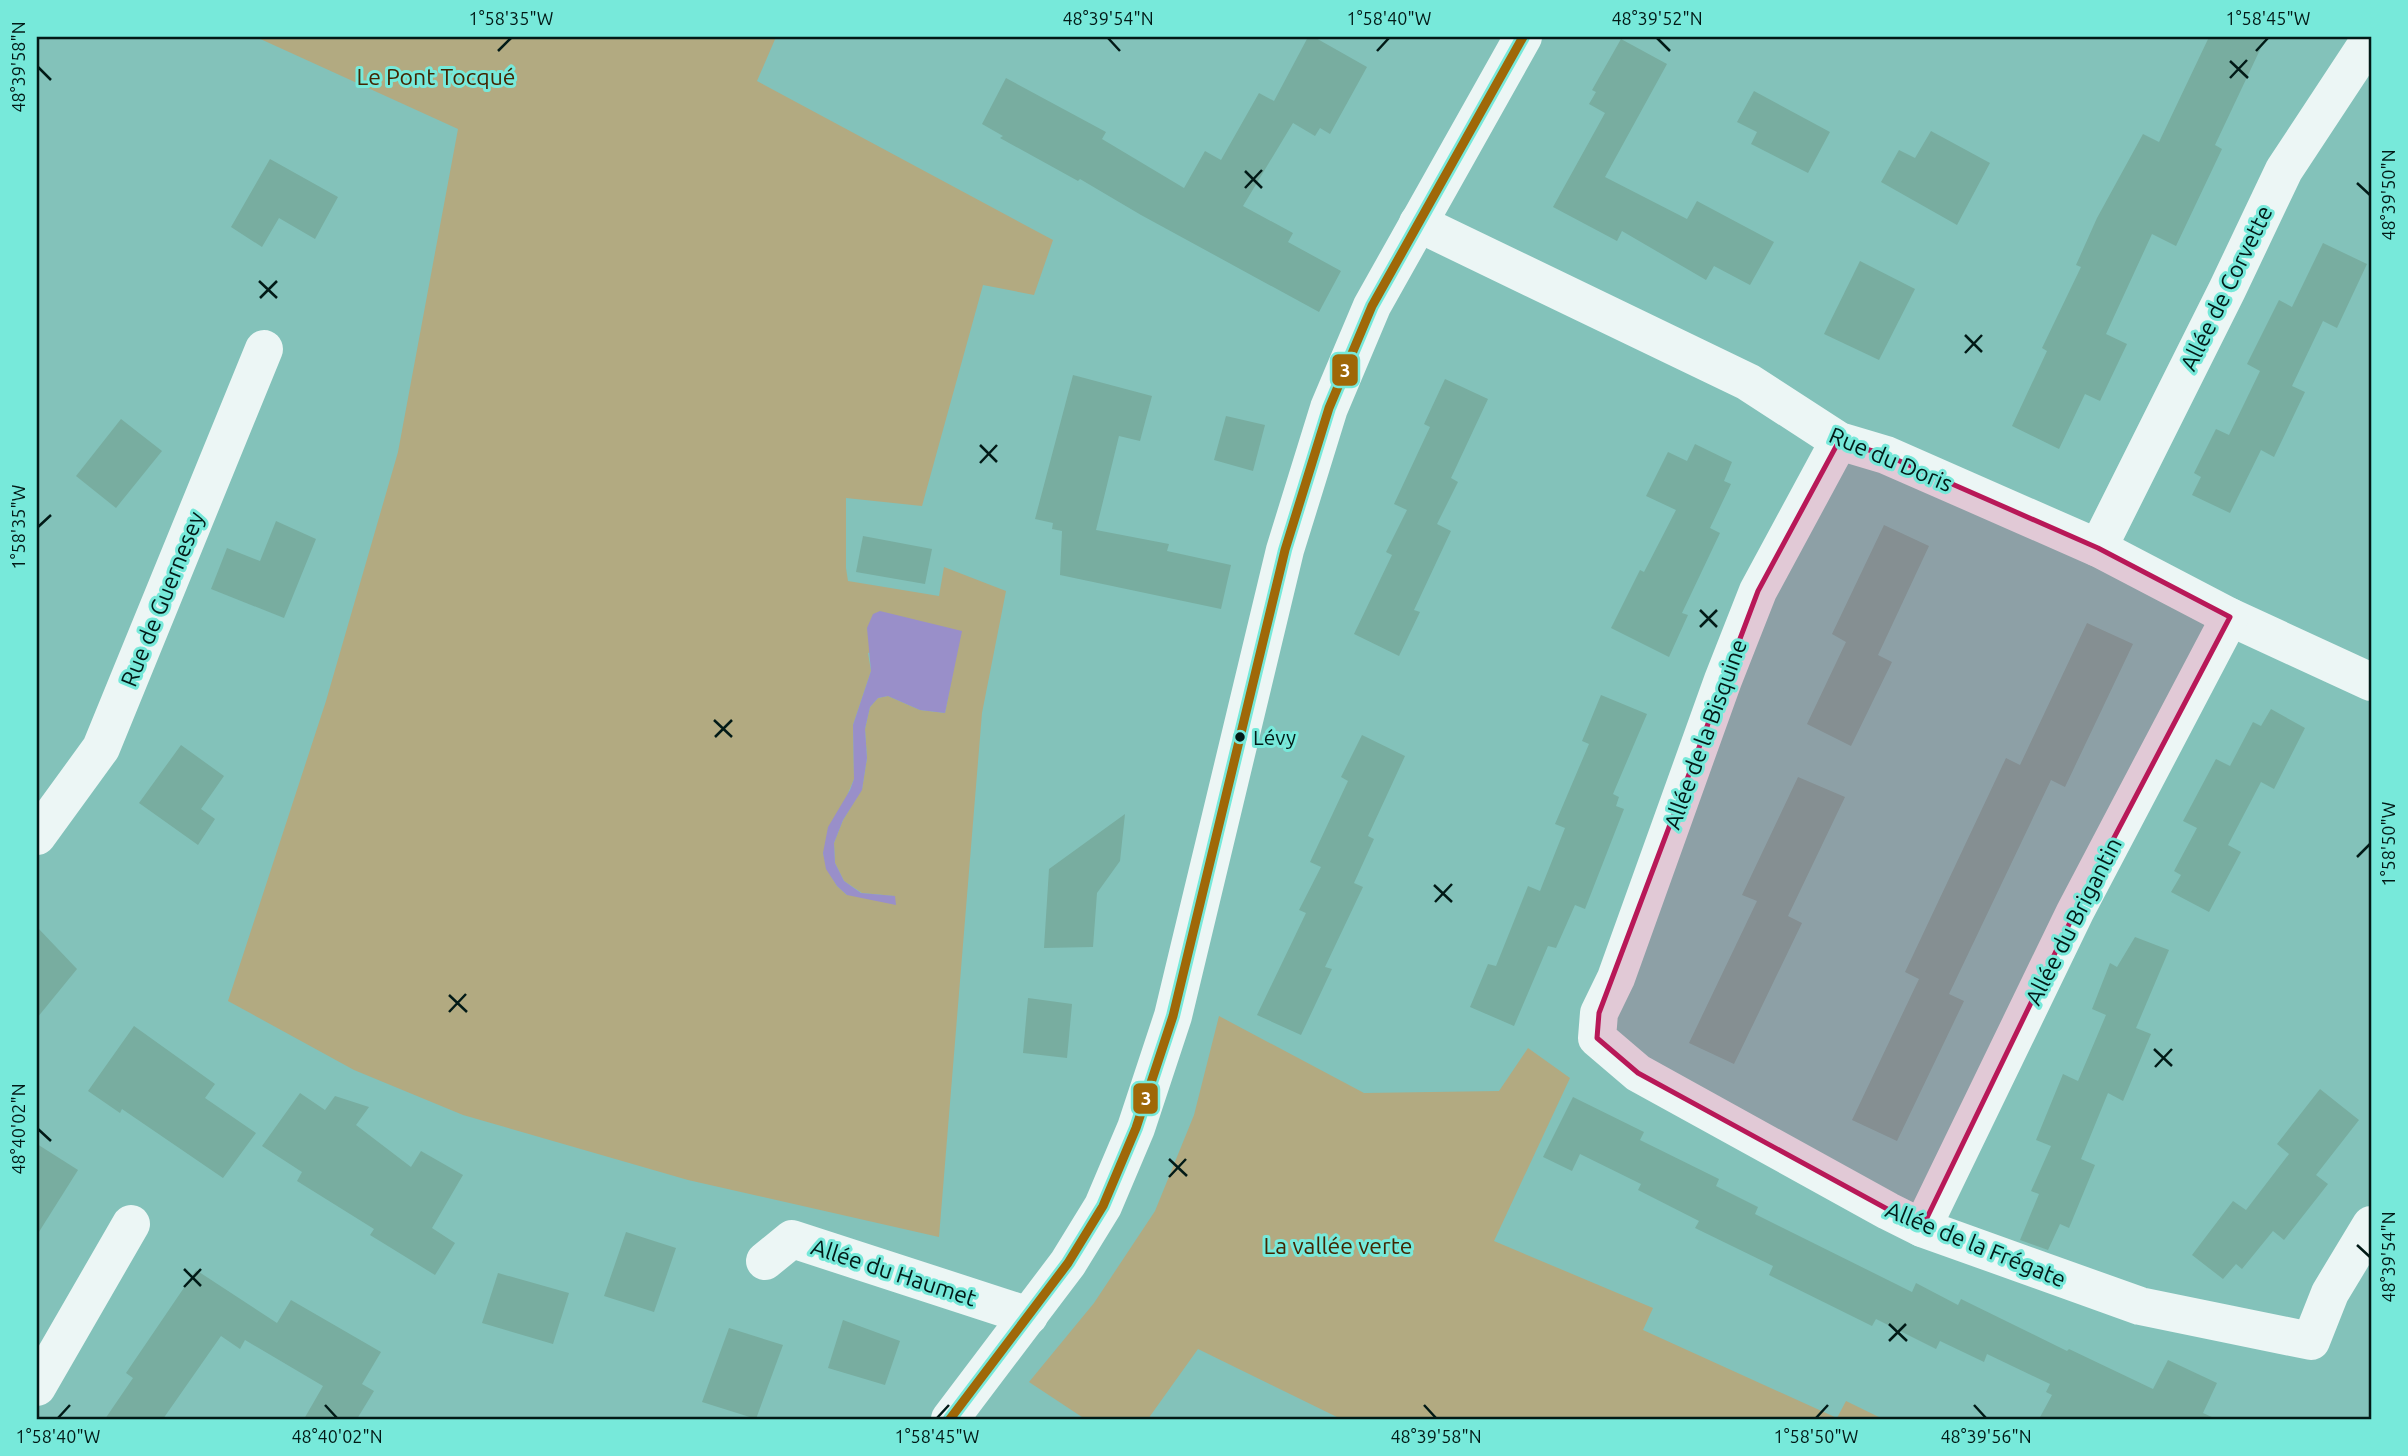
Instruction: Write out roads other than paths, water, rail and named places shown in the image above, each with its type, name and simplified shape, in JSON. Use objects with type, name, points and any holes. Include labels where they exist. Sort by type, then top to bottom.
[{"type":"street","points":[[956,1411],[1068,1263],[1103,1206],[1136,1128],[1173,1016],[1284,550],[1329,408],[1372,306],[1523,37]]},
{"type":"street","name":"Allée de Corvette","points":[[2098,548],[2284,170],[2371,38]]},
{"type":"street","name":"Rue du Doris","points":[[1418,223],[1748,383],[1839,441],[1886,455],[2098,548],[2230,617],[2371,682]]},
{"type":"street","name":"Rue de Guernesey","points":[[37,836],[101,748],[264,349]]},
{"type":"street","name":"Allée de la Bisquine","points":[[1597,1038],[1599,1013],[1616,978],[1723,680],[1758,591],[1839,441]]},
{"type":"street","name":"Allée du Brigantin","points":[[1922,1228],[2075,912],[2230,617]]},
{"type":"street","name":"Allée de la Frégate","points":[[1597,1038],[1638,1073],[1922,1228],[2140,1306],[2311,1341],[2330,1293],[2371,1225]]},
{"type":"street","points":[[37,1387],[131,1224]]},
{"type":"street","name":"Allée du Haumet","points":[[765,1261],[792,1239],[1029,1316]]},
{"type":"place","name":"Lévy","points":[[1240,737]]},
{"type":"park label","name":"Le Pont Tocqué","points":[[436,76]]},
{"type":"park label","name":"La vallée verte","points":[[1338,1245]]}]
